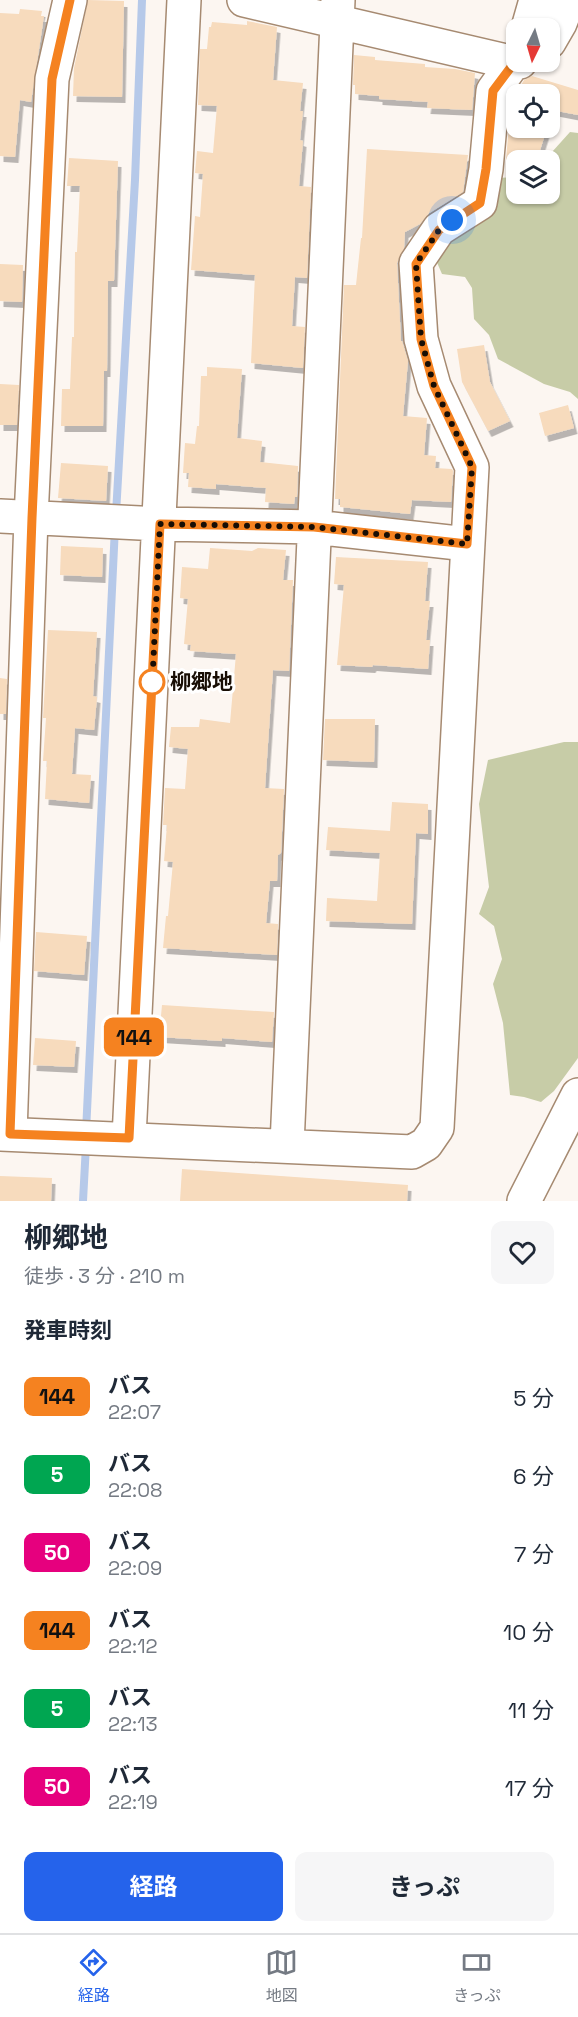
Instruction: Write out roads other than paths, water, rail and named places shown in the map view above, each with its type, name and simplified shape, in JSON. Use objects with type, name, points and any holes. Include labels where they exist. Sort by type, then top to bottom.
[{"type":"street","points":[[70,0],[52,79],[16,517],[5,1134],[412,1152],[426,1144],[437,1128],[472,467],[434,386],[421,339],[416,264],[439,230],[480,203],[486,169],[493,91],[508,72]]},
{"type":"street","points":[[129,1138],[148,523],[184,0]]},
{"type":"street","points":[[244,0],[337,11],[506,58]]},
{"type":"street","points":[[531,18],[536,0]]},
{"type":"street","points":[[560,23],[569,0]]},
{"type":"street","points":[[287,1145],[337,11]]},
{"type":"street","points":[[16,517],[314,527],[467,544]]},
{"type":"street","points":[[524,1201],[578,1095]]},
{"type":"waterway","points":[[116,514],[135,180],[142,0]]},
{"type":"waterway","points":[[86,1132],[115,527]]},
{"type":"waterway","points":[[83,1201],[86,1145]]},
{"type":"place","name":"柳郷地","points":[[152,682]]}]
